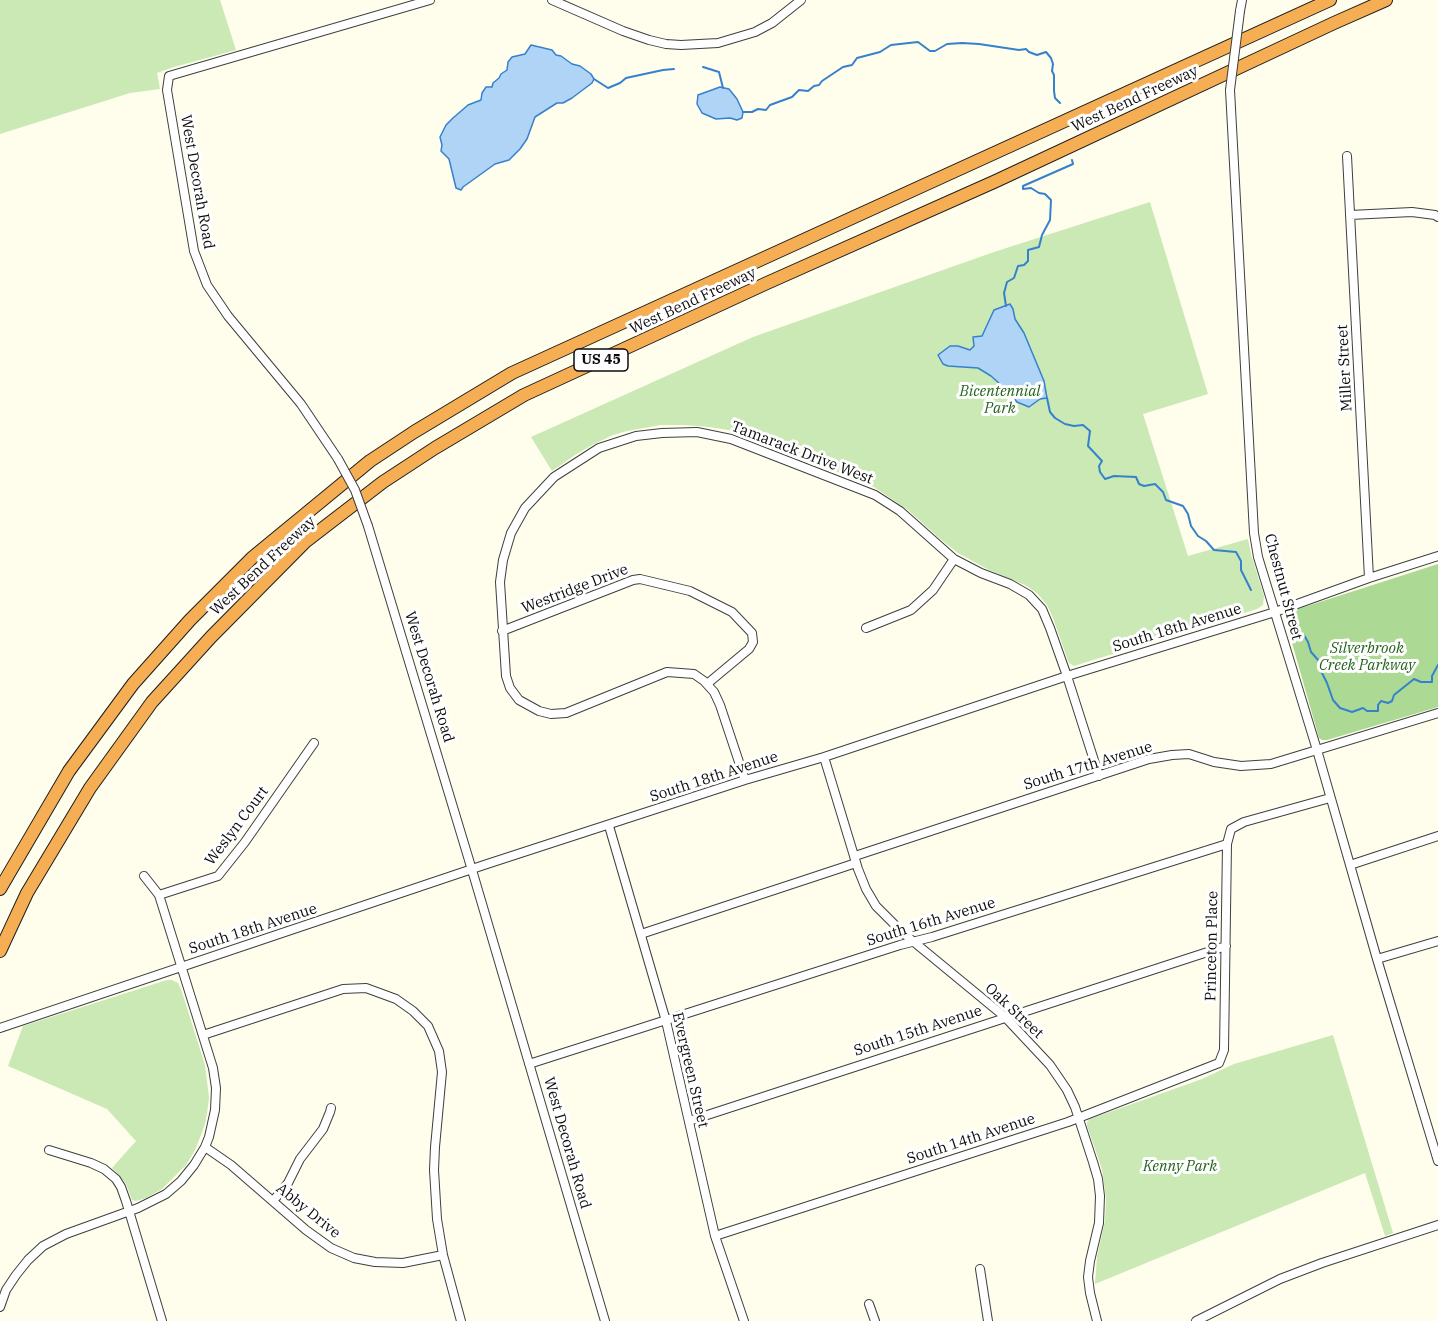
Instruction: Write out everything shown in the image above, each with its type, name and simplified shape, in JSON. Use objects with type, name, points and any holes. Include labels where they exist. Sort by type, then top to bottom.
[{"type":"highway","name":"West Bend Freeway","points":[[0,890],[69,771],[133,684],[190,620],[252,558],[370,461],[512,373],[1330,0]]},
{"type":"highway","name":"West Bend Freeway","points":[[0,951],[27,893],[90,788],[152,702],[211,637],[305,542],[383,482],[524,395],[1386,0]]},
{"type":"street","name":"West Decorah Road","points":[[430,0],[169,76],[167,90],[194,251],[207,285],[228,316],[300,404],[338,459],[355,490],[368,526],[605,1321]]},
{"type":"street","points":[[552,0],[623,31],[649,40],[681,45],[718,43],[755,32],[772,23],[801,0]]},
{"type":"street","name":"Chestnut Street","points":[[1242,0],[1230,90],[1254,533],[1258,557],[1438,1161]]},
{"type":"street","name":"Miller Street","points":[[1347,156],[1369,578]]},
{"type":"street","points":[[1350,215],[1412,212],[1438,217]]},
{"type":"street","name":"Tamarack Drive West","points":[[707,684],[694,674],[667,672],[566,713],[551,714],[539,711],[519,700],[510,688],[506,676],[500,582],[503,560],[511,533],[525,508],[554,477],[599,448],[636,436],[662,433],[697,432],[731,439],[875,495],[900,511],[954,559],[1029,595],[1042,609],[1050,628],[1099,776]]},
{"type":"street","name":"South 18th Avenue","points":[[0,1028],[745,780],[824,757],[1067,676],[1275,612],[1438,556]]},
{"type":"street","points":[[866,628],[910,610],[933,590],[954,559]]},
{"type":"street","name":"Westridge Drive","points":[[502,631],[633,580],[640,579],[690,591],[732,612],[752,633],[753,642],[749,649],[707,684]]},
{"type":"street","points":[[707,684],[720,705],[745,780]]},
{"type":"street","name":"South 17th Avenue","points":[[641,934],[1149,759],[1189,754],[1214,762],[1240,766],[1271,764],[1438,714]]},
{"type":"street","name":"Weslyn Court","points":[[159,895],[218,876],[245,842],[314,743]]},
{"type":"street","name":"Oak Street","points":[[824,757],[866,889],[876,906],[903,933],[1005,1017],[1050,1065],[1067,1090],[1079,1118],[1098,1179],[1099,1223],[1088,1277],[1096,1321]]},
{"type":"street","points":[[1227,843],[1231,829],[1244,822],[1330,798]]},
{"type":"street","name":"Evergreen Street","points":[[609,826],[666,1021],[715,1236],[744,1321]]},
{"type":"street","points":[[1350,865],[1438,836]]},
{"type":"street","name":"South 16th Avenue","points":[[529,1064],[1227,843]]},
{"type":"street","name":"Princeton Place","points":[[1224,1050],[1227,843]]},
{"type":"street","points":[[0,1307],[6,1290],[16,1275],[43,1246],[66,1234],[150,1204],[181,1181],[205,1148],[215,1110],[216,1088],[213,1068],[159,895],[144,876]]},
{"type":"street","points":[[1377,959],[1438,941]]},
{"type":"street","name":"South 15th Avenue","points":[[688,1121],[1226,946]]},
{"type":"street","points":[[203,1035],[343,989],[366,988],[396,999],[428,1026],[439,1051],[442,1072],[434,1170],[437,1219],[443,1255],[461,1321]]},
{"type":"street","name":"South 14th Avenue","points":[[715,1236],[1079,1118],[1219,1063],[1224,1050]]},
{"type":"street","points":[[273,1201],[323,1129],[331,1108]]},
{"type":"street","name":"Abby Drive","points":[[205,1148],[231,1165],[306,1230],[331,1248],[354,1258],[375,1262],[403,1263],[443,1255]]},
{"type":"street","points":[[49,1150],[91,1163],[110,1173],[121,1187],[162,1321]]},
{"type":"street","points":[[1196,1321],[1280,1279],[1322,1263],[1438,1226]]},
{"type":"street","points":[[980,1269],[988,1321]]},
{"type":"street","points":[[869,1304],[875,1321]]},
{"type":"green space","points":[[0,0],[220,0],[236,50],[157,73],[160,89],[130,93],[0,134]]},
{"type":"green space","name":"Bicentennial Park","points":[[1150,202],[1208,394],[1143,414],[1188,556],[1248,539],[1264,596],[1263,605],[1257,609],[1074,666],[1069,663],[1047,605],[1037,593],[958,553],[908,510],[874,487],[757,439],[710,427],[661,425],[627,431],[594,444],[552,471],[531,437],[753,337],[994,252]]},
{"type":"green space","name":"Silverbrook Creek Parkway","points":[[1438,564],[1438,707],[1327,740],[1319,738],[1285,618],[1298,609]]},
{"type":"green space","points":[[167,980],[178,983],[181,989],[205,1065],[209,1098],[207,1113],[195,1150],[186,1165],[162,1189],[136,1201],[132,1200],[126,1184],[112,1168],[136,1141],[107,1109],[8,1066],[23,1026]]},
{"type":"green space","name":"Kenny Park","points":[[1333,1035],[1393,1233],[1385,1236],[1365,1173],[1095,1284],[1097,1257],[1105,1221],[1106,1199],[1102,1169],[1087,1122],[1202,1079],[1234,1064]]},
{"type":"water","points":[[531,45],[552,50],[556,55],[580,66],[591,74],[594,79],[592,83],[572,98],[563,103],[557,103],[535,117],[527,139],[509,160],[495,164],[461,190],[456,188],[449,159],[441,151],[440,137],[446,125],[468,105],[481,100],[486,87],[492,87],[493,83],[507,70],[508,62],[512,57],[525,54]]},
{"type":"water","points":[[720,87],[729,89],[737,99],[743,112],[742,118],[737,120],[716,119],[702,113],[697,104],[698,95]]},
{"type":"water","points":[[1010,304],[1044,381],[1047,398],[1040,399],[1029,407],[1017,402],[991,376],[978,368],[948,366],[943,364],[938,355],[950,346],[970,350],[974,346],[973,337],[982,336],[994,310]]},
{"type":"waterway","points":[[743,112],[766,110],[770,105],[792,97],[799,90],[808,91],[843,67],[852,65],[857,58],[880,52],[891,45],[918,42],[930,51],[935,51],[947,44],[962,43],[1026,49],[1037,55],[1046,52],[1053,64],[1055,98],[1060,103]]},
{"type":"waterway","points":[[703,67],[719,72],[723,88]]},
{"type":"waterway","points":[[594,79],[608,88],[626,78],[674,69]]},
{"type":"waterway","points":[[1006,306],[1004,293],[1007,282],[1014,278],[1018,266],[1028,261],[1028,250],[1039,247],[1050,220],[1051,200],[1045,194],[1031,188],[1023,189],[1023,186],[1073,164],[1072,160]]},
{"type":"waterway","points":[[1047,398],[1050,412],[1055,418],[1065,424],[1083,425],[1090,431],[1088,446],[1102,461],[1099,466],[1105,479],[1114,476],[1136,477],[1139,484],[1144,486],[1155,484],[1163,492],[1166,500],[1183,506],[1198,536],[1214,550],[1236,552],[1241,561],[1241,570],[1251,590]]},
{"type":"waterway","points":[[1304,635],[1311,652],[1319,661],[1333,700],[1340,708],[1352,712],[1363,708],[1367,711],[1378,711],[1381,701],[1388,703],[1392,701],[1394,695],[1414,679],[1421,682],[1432,682],[1432,676],[1438,665]]}]
